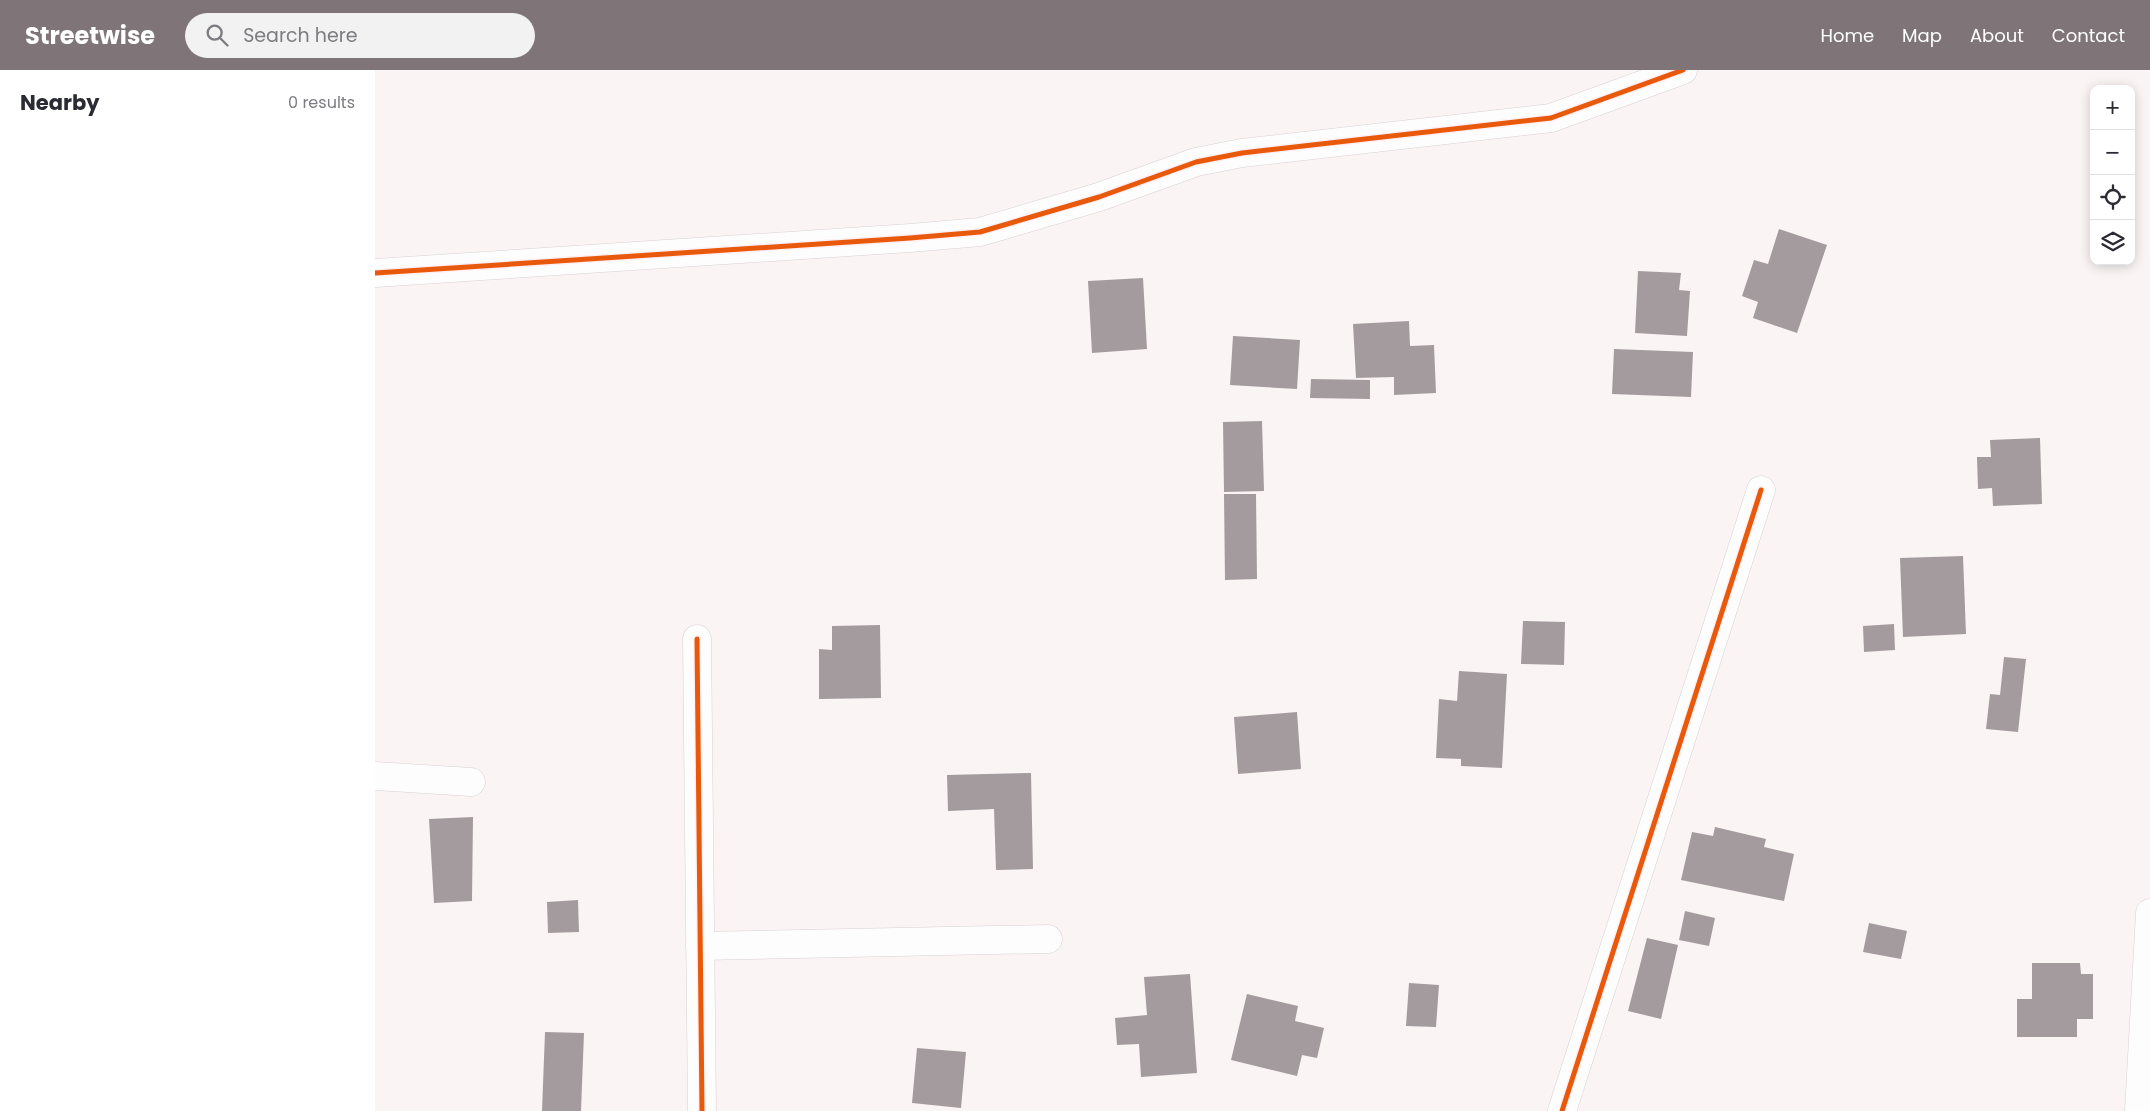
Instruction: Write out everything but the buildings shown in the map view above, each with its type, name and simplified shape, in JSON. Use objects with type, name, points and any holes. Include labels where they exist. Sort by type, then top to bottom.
[{"type":"street","points":[[375,273],[979,232],[1099,197],[1196,162],[1242,153],[1551,118],[1593,105],[1683,70]]},
{"type":"street","points":[[1562,1111],[1761,490]]},
{"type":"street","points":[[697,639],[702,1111]]},
{"type":"street","points":[[375,776],[471,782]]},
{"type":"street","points":[[2139,1111],[2150,913]]},
{"type":"street","points":[[700,946],[1048,939]]},
{"type":"cycle path","points":[[375,273],[980,232],[1099,197],[1196,162],[1242,153],[1551,118],[1683,70]]},
{"type":"cycle path","points":[[1562,1111],[1761,490]]},
{"type":"cycle path","points":[[697,639],[702,1111]]}]
